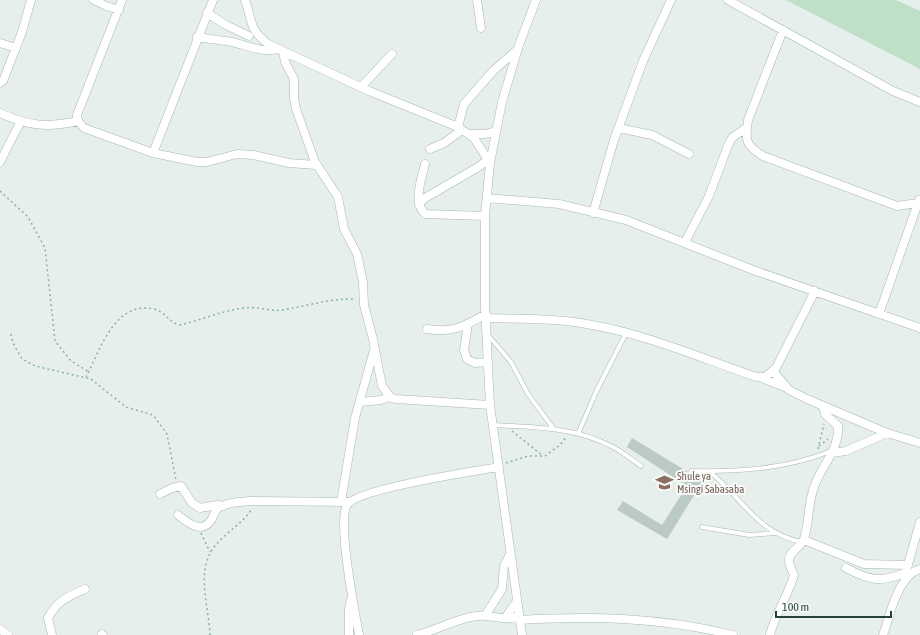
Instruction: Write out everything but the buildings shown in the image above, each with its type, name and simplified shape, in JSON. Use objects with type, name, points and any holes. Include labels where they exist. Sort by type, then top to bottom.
[{"type":"street","points":[[0,83],[3,81],[16,48],[31,0]]},
{"type":"street","points":[[94,0],[118,10]]},
{"type":"street","points":[[122,0],[79,110],[78,121],[84,128],[153,153],[197,162],[207,162],[237,154],[253,155],[289,164],[316,165]]},
{"type":"street","points":[[153,153],[197,37],[213,0]]},
{"type":"street","points":[[245,0],[252,27],[257,35],[281,50],[360,88],[462,130],[485,134],[496,131]]},
{"type":"street","points":[[477,0],[481,28]]},
{"type":"street","points":[[522,635],[490,405],[486,316],[485,216],[489,161],[502,102],[535,0]]},
{"type":"street","points":[[593,213],[618,128],[643,61],[671,0]]},
{"type":"street","points":[[728,0],[893,91],[920,102]]},
{"type":"street","points":[[207,13],[226,26],[249,36]]},
{"type":"street","points":[[245,46],[252,27]]},
{"type":"street","points":[[783,30],[748,120],[746,128],[747,142],[754,150],[763,156],[897,206],[919,201]]},
{"type":"street","points":[[197,37],[268,51],[281,50]]},
{"type":"street","points":[[0,44],[16,48]]},
{"type":"street","points":[[430,149],[444,143],[462,130],[464,104],[493,71],[518,49]]},
{"type":"street","points":[[281,50],[285,62],[294,79],[294,99],[296,109],[316,165],[338,197],[344,230],[357,254],[363,282],[364,299],[382,386],[390,397]]},
{"type":"street","points":[[360,88],[392,54]]},
{"type":"street","points":[[0,113],[21,121],[43,126],[57,126],[78,121]]},
{"type":"street","points":[[1,157],[21,121]]},
{"type":"street","points":[[618,128],[652,135],[665,140],[689,154]]},
{"type":"street","points":[[685,242],[709,196],[729,143],[733,137],[746,128]]},
{"type":"street","points":[[462,130],[477,142],[489,161]]},
{"type":"street","points":[[419,204],[425,198],[489,161]]},
{"type":"street","points":[[425,164],[419,188],[419,204],[423,212],[429,215],[485,216]]},
{"type":"street","points":[[487,198],[558,204],[643,225],[753,270],[920,328]]},
{"type":"street","points":[[879,314],[919,201]]},
{"type":"street","points":[[760,377],[765,377],[773,371],[815,291]]},
{"type":"street","points":[[427,329],[451,331],[486,316],[590,324],[626,332],[760,377],[788,388],[824,410],[887,433],[920,443]]},
{"type":"street","points":[[468,324],[464,350],[467,359],[475,363],[488,362]]},
{"type":"street","points":[[341,502],[360,402],[375,348]]},
{"type":"street","points":[[773,371],[788,388]]},
{"type":"street","points":[[360,402],[381,400],[390,397],[490,405]]},
{"type":"street","points":[[770,635],[775,617],[783,604],[794,575],[788,561],[790,554],[803,541],[811,494],[832,452],[838,433],[838,426],[824,410]]},
{"type":"street","points":[[832,452],[846,452],[887,433]]},
{"type":"street","points":[[359,635],[352,597],[344,513],[347,504],[362,496],[395,486],[499,464]]},
{"type":"street","points":[[160,494],[177,486],[183,488],[192,503],[200,508],[217,505],[223,506]]},
{"type":"street","points":[[178,515],[194,527],[199,528],[205,527],[211,521],[216,510],[233,502],[350,502]]},
{"type":"street","points":[[883,635],[907,571],[920,522]]},
{"type":"street","points":[[803,541],[864,564],[907,571]]},
{"type":"street","points":[[485,616],[502,589],[504,566],[510,554]]},
{"type":"street","points":[[846,568],[867,578],[875,580],[886,580],[907,571],[920,568]]},
{"type":"street","points":[[52,635],[48,618],[52,611],[59,602],[85,589]]},
{"type":"street","points":[[349,635],[349,609],[352,597]]},
{"type":"street","points":[[505,618],[517,601]]},
{"type":"street","points":[[417,635],[466,617],[485,616],[505,618],[574,617],[650,620],[706,632],[733,635]]},
{"type":"street","points":[[0,629],[8,635]]},
{"type":"lane","points":[[578,434],[596,392],[626,332]]},
{"type":"lane","points":[[487,334],[504,352],[528,394],[553,428]]},
{"type":"lane","points":[[492,425],[553,428],[578,434],[613,447],[642,466]]},
{"type":"lane","points":[[691,471],[731,472],[778,467],[832,452]]},
{"type":"lane","points":[[710,471],[728,487],[740,504],[760,523],[791,540],[803,541]]},
{"type":"lane","points":[[702,527],[749,535],[776,533]]},
{"type":"path","points":[[0,191],[28,217],[45,248],[55,341],[71,361],[89,372]]},
{"type":"path","points":[[86,377],[101,344],[115,323],[133,310],[147,308],[156,310],[164,313],[172,322],[180,325],[248,307],[272,311],[341,299],[364,299]]},
{"type":"path","points":[[11,334],[13,343],[22,359],[35,366],[48,370],[86,377],[112,394],[126,406],[147,412],[158,421],[167,434],[170,443],[177,486]]},
{"type":"path","points":[[816,457],[824,429],[824,410]]},
{"type":"path","points":[[509,426],[514,434],[529,443],[543,456]]},
{"type":"path","points":[[499,464],[528,456],[543,456],[552,452],[560,445],[570,432]]},
{"type":"path","points":[[210,635],[205,582],[210,552],[218,542],[244,520],[258,501]]},
{"type":"path","points":[[199,528],[210,552]]},
{"type":"green space","points":[[786,0],[896,0],[920,11],[920,69]]},
{"type":"place","name":"Shule ya Msingi Sabasaba","points":[[664,482]]}]
